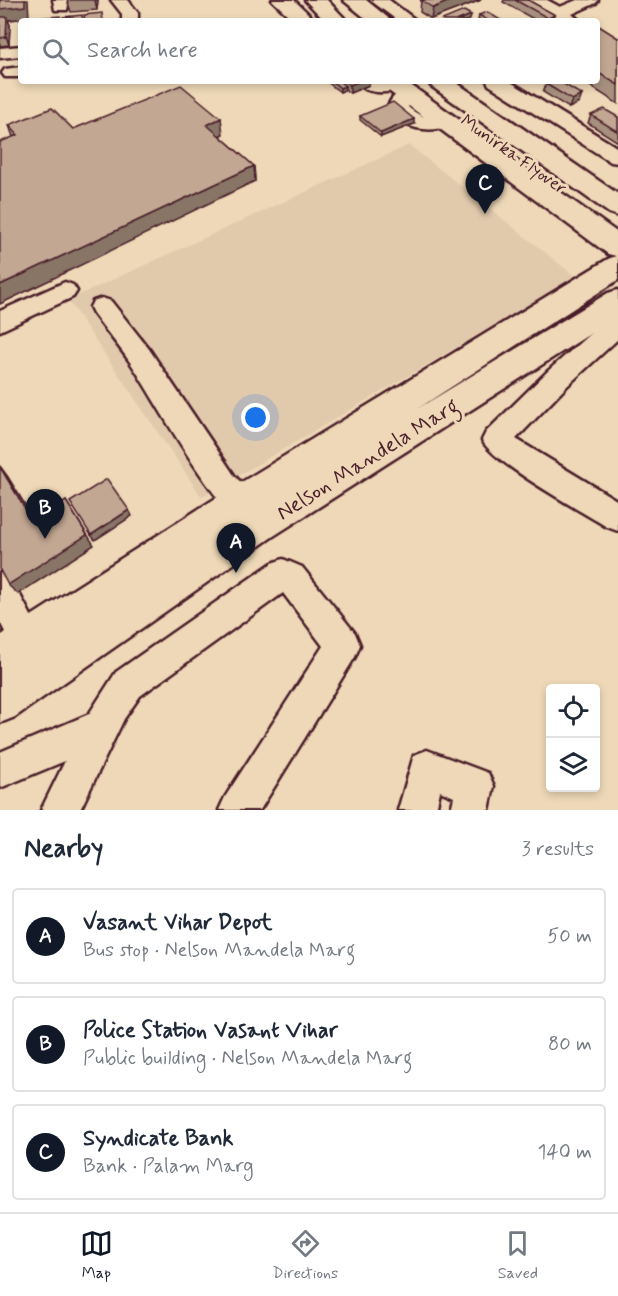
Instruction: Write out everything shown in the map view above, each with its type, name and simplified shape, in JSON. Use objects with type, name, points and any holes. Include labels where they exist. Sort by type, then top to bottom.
[{"type":"main road","points":[[282,0],[303,18]]},
{"type":"main road","points":[[290,0],[310,18]]},
{"type":"main road","points":[[315,0],[334,18]]},
{"type":"main road","points":[[332,0],[354,18]]},
{"type":"main road","points":[[353,0],[383,9]]},
{"type":"main road","name":"Munirka Flyover","points":[[443,84],[618,207]]},
{"type":"main road","points":[[470,84],[618,183]]},
{"type":"main road","points":[[401,85],[444,122],[618,247]]},
{"type":"main road","name":"Munirka Flyover","points":[[401,85],[618,227]]},
{"type":"main road","name":"Nelson Mandela Marg","points":[[0,702],[250,514],[618,266]]},
{"type":"main road","name":"Nelson Mandela Marg","points":[[0,660],[250,514],[509,369],[615,314]]},
{"type":"street","points":[[119,0],[130,13],[130,18]]},
{"type":"street","points":[[535,0],[565,17],[590,0]]},
{"type":"street","points":[[383,9],[405,2]]},
{"type":"street","points":[[383,9],[402,18]]},
{"type":"street","points":[[0,53],[18,51]]},
{"type":"street","points":[[370,84],[374,87],[401,85]]},
{"type":"street","points":[[501,84],[618,157]]},
{"type":"street","points":[[0,322],[65,291]]},
{"type":"street","points":[[102,308],[140,356],[224,484],[250,514]]},
{"type":"street","points":[[615,314],[558,378],[496,437],[496,441],[618,517]]},
{"type":"street","points":[[509,369],[558,378]]},
{"type":"street","points":[[60,810],[120,695],[136,678],[281,575],[287,575],[343,645],[238,810]]},
{"type":"street","points":[[0,589],[28,642]]},
{"type":"street","points":[[0,771],[102,727]]},
{"type":"street","points":[[417,810],[427,768],[475,786],[470,810]]},
{"type":"shaded area","points":[[409,145],[576,277],[202,497],[68,300]]},
{"type":"building","points":[[0,0],[25,0],[25,6],[0,9]]},
{"type":"building","points":[[421,0],[452,0],[433,8]]},
{"type":"building","points":[[515,0],[528,0],[555,15],[548,18]]},
{"type":"building","points":[[464,11],[471,15],[464,18],[447,18]]},
{"type":"building","points":[[487,12],[497,18],[484,18],[479,15]]},
{"type":"building","points":[[102,13],[103,18],[84,18],[84,15]]},
{"type":"building","points":[[82,15],[82,18],[63,18]]},
{"type":"building","points":[[60,16],[60,18],[36,18]]},
{"type":"building","points":[[0,17],[7,17],[6,37],[0,38]]},
{"type":"building","points":[[600,27],[618,38],[618,85],[600,74]]},
{"type":"building","points":[[546,84],[564,84],[582,95],[572,100]]},
{"type":"building","points":[[181,85],[221,118],[207,125],[254,166],[0,285],[0,142],[18,135],[9,125],[52,108],[73,129]]},
{"type":"building","points":[[393,102],[414,119],[381,133],[360,116]]},
{"type":"building","points":[[604,109],[618,117],[618,132],[591,115]]},
{"type":"building","points":[[0,467],[33,522],[66,501],[87,535],[8,585],[0,570]]},
{"type":"building","points":[[107,479],[129,510],[91,535],[70,502]]},
{"type":"place","name":"Syndicate Bank","points":[[485,214]]},
{"type":"place","name":"Police Station Vasant Vihar","points":[[45,539]]},
{"type":"place","name":"Vasant Vihar Depot","points":[[236,573]]}]
